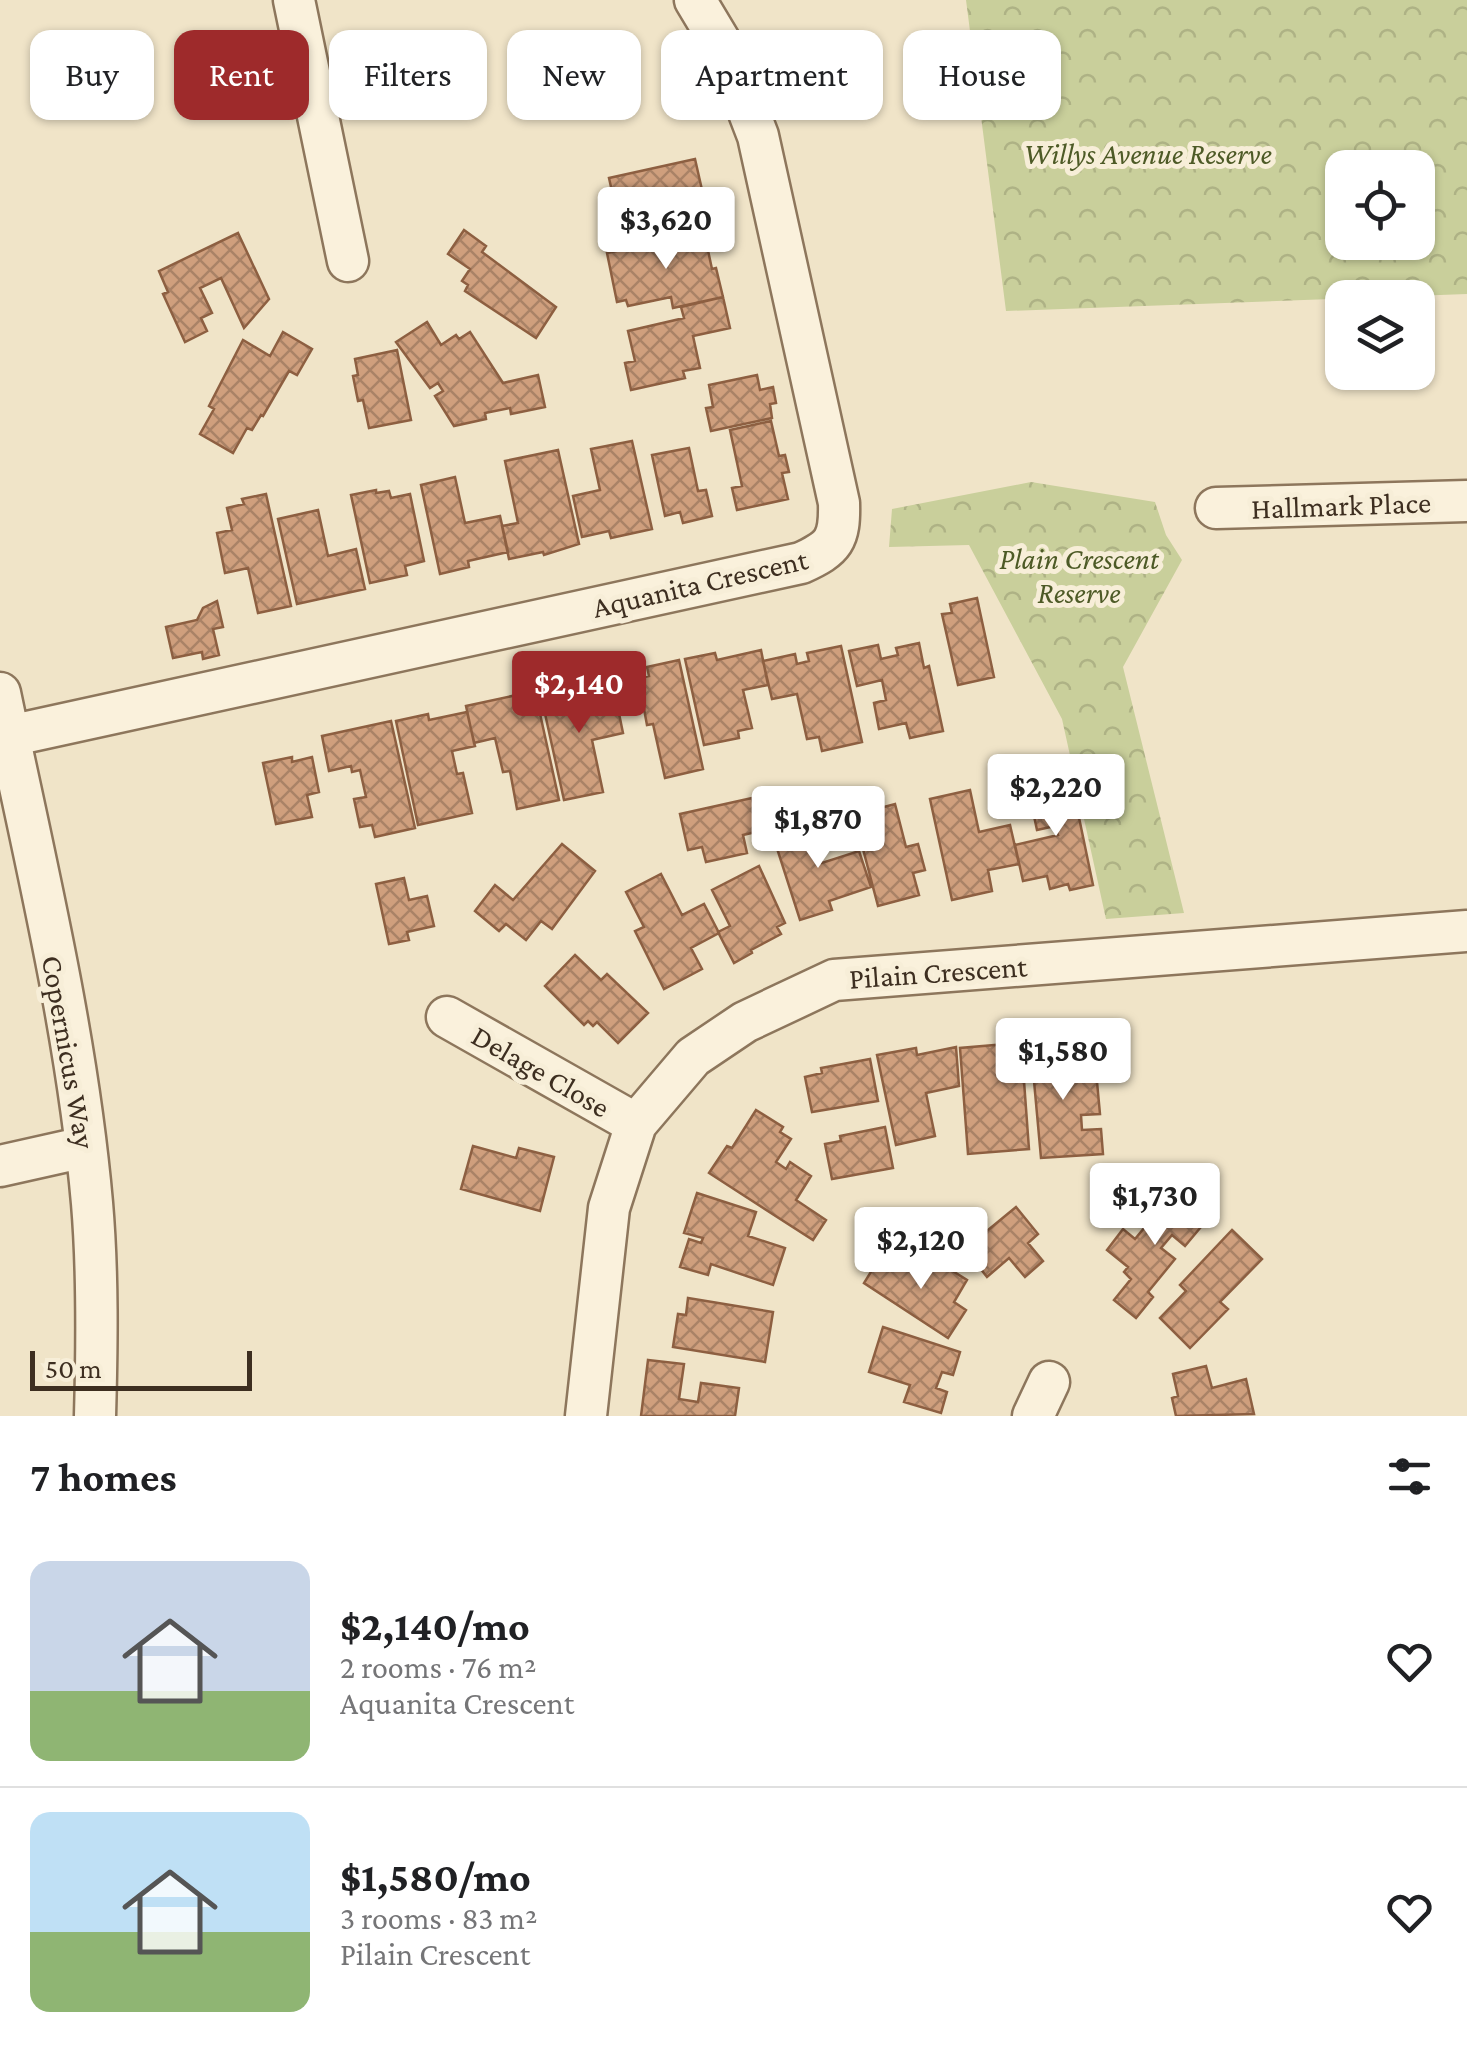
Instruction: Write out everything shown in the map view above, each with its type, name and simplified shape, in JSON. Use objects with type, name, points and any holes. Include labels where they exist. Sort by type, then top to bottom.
[{"type":"street","points":[[294,0],[348,260]]},
{"type":"street","name":"Aquanita Crescent","points":[[9,736],[801,564],[824,553],[837,534],[839,503],[762,156],[726,50],[694,0]]},
{"type":"street","name":"Hallmark Place","points":[[1216,508],[1467,501]]},
{"type":"street","name":"Copernicus Way","points":[[0,693],[62,1002],[85,1147],[96,1267],[95,1416]]},
{"type":"street","name":"Pilain Crescent","points":[[586,1416],[609,1208],[636,1124],[693,1057],[745,1022],[834,980],[1467,932]]},
{"type":"street","name":"Delage Close","points":[[446,1017],[636,1124]]},
{"type":"street","points":[[0,1166],[85,1147]]},
{"type":"green space","name":"Willys Avenue Reserve","points":[[966,0],[1467,0],[1467,294],[1435,295],[1435,280],[1325,280],[1325,299],[1006,311],[981,120],[1061,120],[1061,30],[970,30]]},
{"type":"green space","name":"Plain Crescent Reserve","points":[[1031,482],[1155,502],[1166,535],[1182,560],[1123,667],[1184,913],[1106,919],[1062,719],[969,545],[889,547],[892,509]]},
{"type":"building","points":[[695,159],[710,225],[675,233],[672,221],[621,232],[609,178]]},
{"type":"building","points":[[464,230],[486,246],[482,252],[556,307],[536,338],[465,291],[468,285],[462,281],[470,269],[448,254]]},
{"type":"building","points":[[704,232],[723,297],[673,308],[671,297],[628,306],[626,300],[617,302],[607,253]]},
{"type":"building","points":[[238,233],[269,299],[244,328],[221,278],[200,288],[212,313],[201,318],[207,331],[185,342],[163,294],[168,292],[159,271]]},
{"type":"building","points":[[723,297],[730,328],[693,336],[700,368],[683,371],[685,378],[631,390],[625,363],[635,361],[628,331],[684,318],[681,307]]},
{"type":"building","points":[[427,322],[441,345],[470,332],[503,383],[538,375],[545,407],[511,414],[510,408],[485,413],[486,419],[454,426],[435,396],[443,391],[438,383],[430,388],[396,342]]},
{"type":"building","points":[[283,332],[312,349],[297,375],[289,371],[263,416],[252,430],[247,428],[233,453],[200,434],[214,409],[209,406],[243,340],[270,356]]},
{"type":"building","points":[[397,350],[411,420],[369,428],[363,400],[358,401],[353,376],[358,375],[355,359]]},
{"type":"building","points":[[757,375],[760,390],[773,387],[776,403],[770,404],[772,418],[711,431],[706,408],[713,407],[709,385]]},
{"type":"building","points":[[771,421],[779,456],[785,455],[789,472],[782,473],[788,499],[737,510],[732,488],[742,486],[730,430]]},
{"type":"building","points":[[632,441],[652,529],[611,538],[609,531],[582,537],[573,496],[600,490],[591,449]]},
{"type":"building","points":[[689,448],[698,491],[706,490],[712,516],[683,523],[680,512],[665,516],[652,455]]},
{"type":"building","points":[[558,450],[579,544],[544,555],[543,552],[509,559],[502,526],[518,523],[505,461]]},
{"type":"building","points":[[455,477],[465,523],[500,516],[508,552],[468,561],[469,567],[440,574],[421,485]]},
{"type":"building","points":[[389,491],[391,498],[410,494],[424,561],[405,566],[407,575],[370,583],[351,495]]},
{"type":"building","points":[[266,494],[291,606],[258,613],[248,568],[225,573],[217,533],[232,530],[227,508],[244,504],[242,499]]},
{"type":"building","points":[[318,510],[328,556],[356,549],[365,589],[297,604],[278,519]]},
{"type":"building","points":[[977,598],[994,677],[958,685],[942,614],[952,613],[950,604]]},
{"type":"building","points":[[217,601],[223,627],[213,629],[219,655],[203,659],[202,652],[173,658],[166,627],[197,620],[203,608]]},
{"type":"building","points":[[919,643],[924,668],[929,666],[943,731],[910,738],[906,723],[879,729],[874,703],[886,700],[882,680],[857,686],[849,651],[878,645],[881,659],[898,655],[896,648]]},
{"type":"building","points":[[841,646],[862,742],[822,751],[819,737],[807,739],[797,694],[772,699],[763,661],[795,654],[797,664],[809,661],[807,653]]},
{"type":"building","points":[[761,650],[768,685],[743,690],[752,728],[738,731],[739,738],[704,745],[685,659],[715,653],[717,660]]},
{"type":"building","points":[[679,660],[703,769],[665,778],[653,724],[647,725],[644,709],[619,715],[613,684],[649,676],[647,667]]},
{"type":"building","points":[[579,682],[583,701],[615,694],[623,733],[592,740],[603,792],[564,800],[540,691]]},
{"type":"building","points":[[535,691],[559,800],[517,809],[510,771],[503,772],[495,738],[474,743],[466,706]]},
{"type":"building","points":[[467,712],[475,746],[452,751],[457,774],[463,773],[472,813],[418,825],[396,721],[428,714],[429,720]]},
{"type":"building","points":[[391,721],[415,828],[375,837],[372,825],[360,827],[354,799],[366,797],[360,770],[352,772],[351,766],[329,771],[322,736]]},
{"type":"building","points":[[292,757],[292,762],[312,757],[319,792],[307,795],[312,817],[276,824],[263,763]]},
{"type":"building","points":[[1071,779],[1093,885],[1070,890],[1068,884],[1050,889],[1047,876],[1023,881],[1015,845],[1058,835],[1055,826],[1037,830],[1028,788]]},
{"type":"building","points":[[970,790],[979,832],[1010,825],[1019,864],[988,870],[992,891],[952,900],[930,799]]},
{"type":"building","points":[[752,798],[760,831],[743,835],[747,853],[706,862],[702,847],[688,850],[680,814]]},
{"type":"building","points":[[895,804],[906,847],[918,844],[925,870],[913,873],[919,895],[878,906],[854,815]]},
{"type":"building","points":[[825,822],[833,847],[819,851],[822,863],[859,851],[871,887],[829,901],[832,910],[800,920],[774,839]]},
{"type":"building","points":[[562,844],[595,871],[552,929],[541,921],[526,940],[506,924],[499,931],[475,911],[495,885],[513,900]]},
{"type":"building","points":[[759,866],[785,923],[777,927],[781,934],[734,963],[718,932],[730,926],[712,890]]},
{"type":"building","points":[[661,874],[682,915],[704,904],[719,933],[691,948],[702,969],[664,989],[635,931],[644,927],[626,892]]},
{"type":"building","points":[[404,878],[409,900],[427,896],[434,926],[407,932],[409,940],[389,944],[376,884]]},
{"type":"building","points":[[575,955],[601,980],[607,974],[648,1013],[618,1043],[597,1022],[584,1025],[545,986]]},
{"type":"building","points":[[1060,1035],[1063,1066],[1070,1066],[1071,1073],[1096,1071],[1100,1114],[1081,1115],[1082,1130],[1101,1129],[1103,1154],[1041,1158],[1030,1037]]},
{"type":"building","points":[[1030,1042],[1033,1080],[1024,1081],[1029,1149],[968,1154],[960,1048]]},
{"type":"building","points":[[956,1047],[959,1086],[926,1093],[935,1136],[896,1145],[877,1055],[916,1048],[917,1055]]},
{"type":"building","points":[[870,1059],[878,1101],[812,1112],[805,1077],[822,1073],[821,1068]]},
{"type":"building","points":[[756,1110],[783,1127],[780,1132],[791,1139],[776,1162],[786,1169],[790,1162],[811,1176],[796,1200],[826,1220],[813,1240],[709,1173],[727,1146],[732,1148]]},
{"type":"building","points":[[885,1127],[893,1168],[832,1179],[825,1144],[841,1141],[840,1136]]},
{"type":"building","points":[[473,1146],[516,1158],[519,1148],[554,1157],[540,1211],[461,1189]]},
{"type":"building","points":[[1178,1187],[1211,1215],[1185,1246],[1172,1235],[1161,1248],[1175,1259],[1148,1292],[1153,1297],[1136,1318],[1114,1300],[1131,1279],[1124,1272],[1128,1267],[1107,1250],[1123,1229],[1135,1239]]},
{"type":"building","points":[[697,1193],[756,1212],[748,1236],[785,1248],[773,1285],[711,1264],[708,1275],[680,1267],[689,1239],[701,1243],[703,1238],[684,1233]]},
{"type":"building","points":[[1016,1207],[1038,1234],[1028,1243],[1043,1261],[1025,1277],[1009,1258],[987,1277],[965,1249]]},
{"type":"building","points":[[1232,1230],[1262,1259],[1220,1302],[1228,1309],[1190,1348],[1160,1318],[1186,1291],[1180,1285]]},
{"type":"building","points":[[884,1251],[924,1277],[935,1260],[967,1280],[954,1302],[966,1310],[948,1338],[864,1283]]},
{"type":"building","points":[[688,1298],[773,1312],[765,1362],[673,1347],[678,1314],[686,1315]]},
{"type":"building","points":[[883,1327],[960,1352],[953,1375],[942,1372],[936,1388],[947,1392],[941,1413],[904,1402],[910,1385],[869,1372]]},
{"type":"building","points":[[648,1360],[684,1364],[679,1399],[698,1402],[701,1383],[739,1388],[735,1416],[641,1416]]},
{"type":"building","points":[[1206,1366],[1212,1388],[1246,1379],[1254,1414],[1176,1416],[1172,1398],[1178,1396],[1173,1374]]}]
